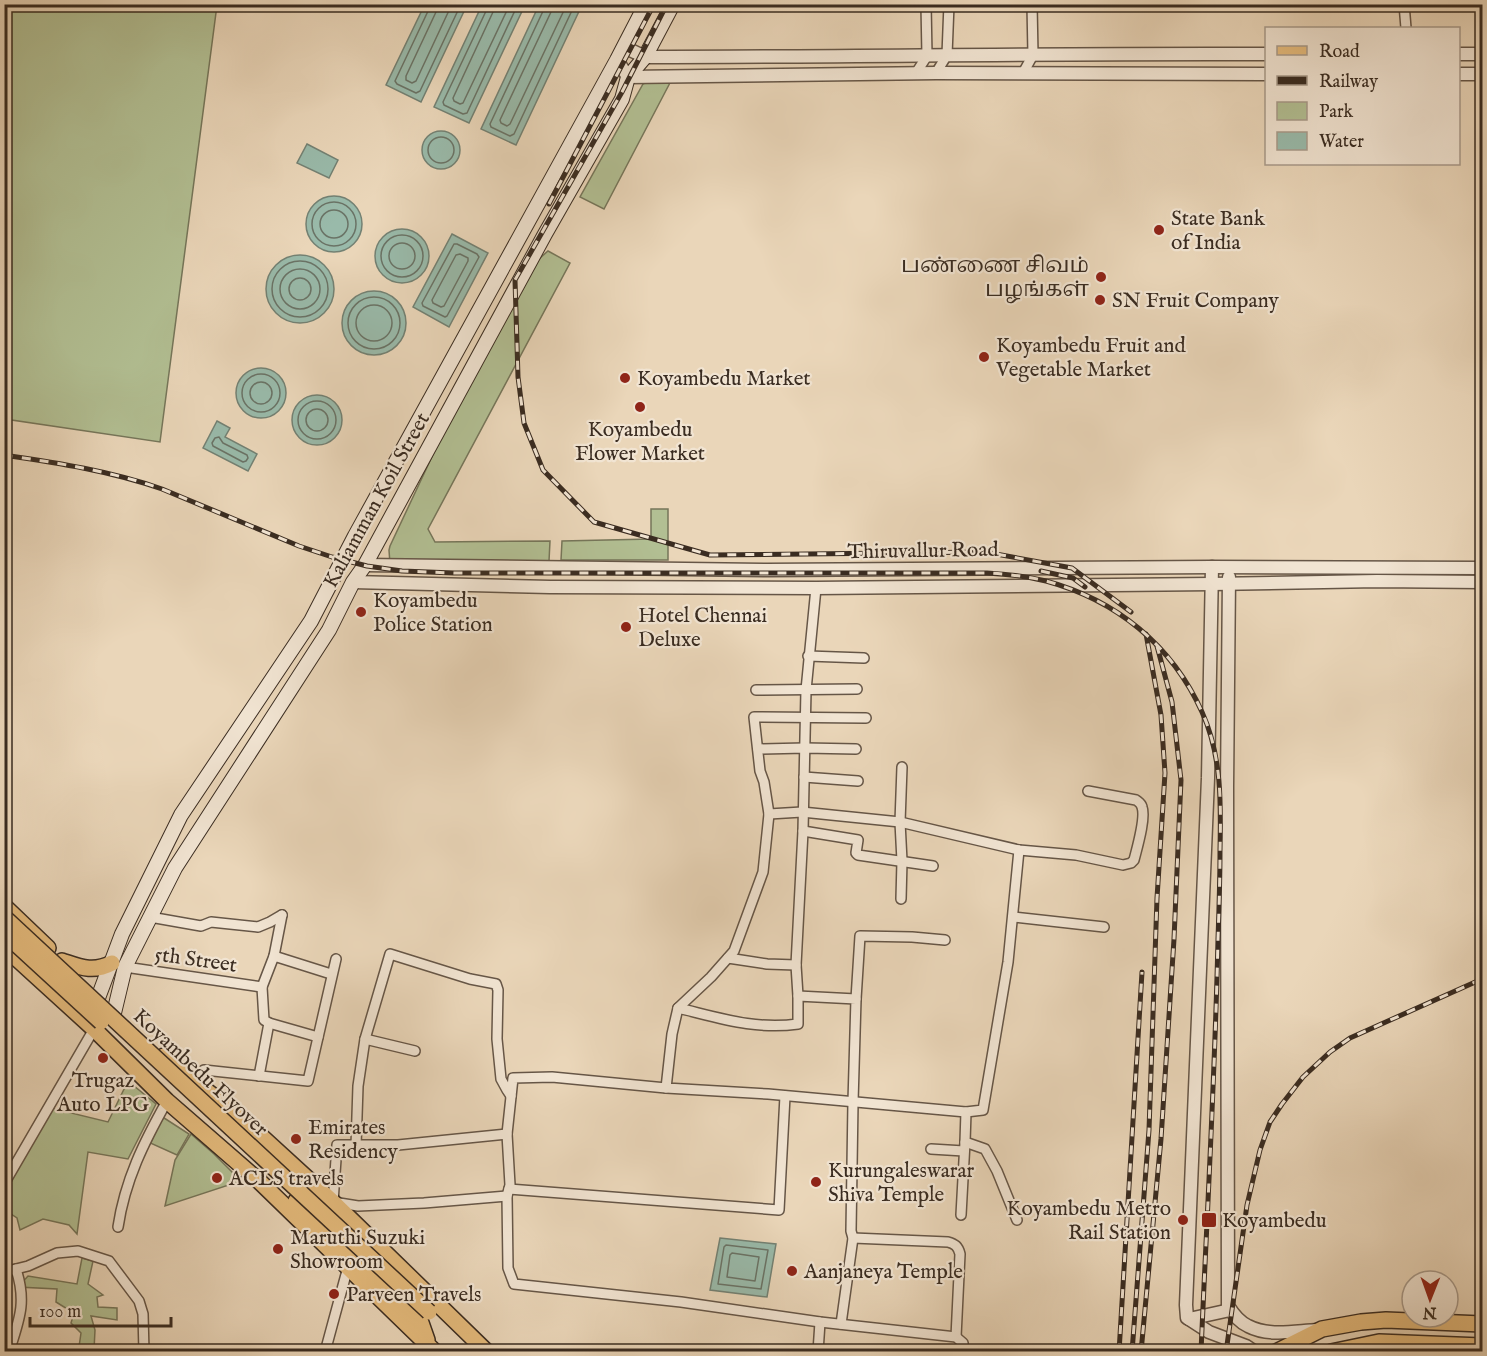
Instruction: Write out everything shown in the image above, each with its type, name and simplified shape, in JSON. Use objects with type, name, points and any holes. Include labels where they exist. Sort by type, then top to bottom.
[{"type":"main road","name":"Kaliamman Koil Street","points":[[114,1013],[122,934],[181,815],[312,621],[646,4]]},
{"type":"main road","name":"Kaliamman Koil Street","points":[[118,965],[150,917],[175,868],[329,630],[353,582],[365,565],[545,234],[622,99],[628,77],[645,57],[673,4]]},
{"type":"main road","points":[[4,906],[114,1013],[190,1079],[238,1115],[333,1202],[487,1352]]},
{"type":"main road","name":"Koyambedu Flyover","points":[[4,917],[422,1314]]},
{"type":"main road","name":"Koyambedu Flyover","points":[[4,933],[422,1314],[455,1320]]},
{"type":"main road","points":[[4,947],[94,1029],[167,1101],[259,1181],[427,1346]]},
{"type":"main road","points":[[62,962],[84,968],[118,965]]},
{"type":"main road","points":[[98,998],[118,965]]},
{"type":"main road","points":[[211,1140],[238,1115]]},
{"type":"main road","name":"Koyambedu Flyover","points":[[422,1314],[420,1320],[427,1346]]},
{"type":"main road","points":[[1276,1352],[1322,1329],[1360,1322],[1386,1320],[1482,1324]]},
{"type":"main road","points":[[1330,1352],[1379,1342],[1482,1346]]},
{"type":"street","points":[[916,73],[927,56],[926,4]]},
{"type":"street","points":[[936,73],[947,55],[949,4]]},
{"type":"street","points":[[1023,73],[1033,55],[1032,4]]},
{"type":"street","points":[[1404,4],[1406,27]]},
{"type":"street","points":[[624,46],[645,57],[1265,54]]},
{"type":"street","points":[[1460,54],[1482,54]]},
{"type":"street","points":[[617,60],[628,77],[916,73],[1265,74]]},
{"type":"street","points":[[1460,74],[1482,74]]},
{"type":"street","name":"Thiruvallur Road","points":[[365,565],[767,570],[1482,568]]},
{"type":"street","points":[[1212,567],[1208,778],[1186,1305],[1188,1319],[1209,1332],[1249,1350]]},
{"type":"street","points":[[1229,567],[1228,1306],[1236,1317],[1248,1326],[1271,1333],[1322,1329]]},
{"type":"street","points":[[353,582],[550,587],[816,588],[1212,585],[1377,581],[1482,582]]},
{"type":"street","points":[[678,1008],[760,1026],[798,1024],[796,965],[803,831],[806,690],[816,588]]},
{"type":"street","points":[[808,656],[864,658]]},
{"type":"street","points":[[756,690],[857,689]]},
{"type":"street","points":[[666,1088],[672,1034],[678,1008],[734,951],[763,872],[769,814],[760,771],[754,717],[866,718]]},
{"type":"street","points":[[758,749],[856,749]]},
{"type":"street","points":[[901,899],[902,767]]},
{"type":"street","points":[[804,777],[858,781]]},
{"type":"street","points":[[769,814],[802,812],[900,822],[1019,850],[1076,855],[1123,865],[1131,863],[1134,860],[1140,835],[1143,810],[1141,804],[1136,800],[1088,791]]},
{"type":"street","points":[[803,831],[858,840],[856,853],[858,855],[933,866]]},
{"type":"street","points":[[964,1352],[963,1343],[956,1337],[820,1322],[681,1302],[514,1284],[508,1268],[507,1134],[511,1096],[513,1078],[552,1077],[966,1112],[983,1110],[1008,962],[1019,850]]},
{"type":"street","points":[[150,917],[201,926],[211,922],[258,927],[282,915],[274,956],[262,987],[264,1020],[318,1037]]},
{"type":"street","points":[[1013,917],[1104,927]]},
{"type":"street","points":[[841,1324],[853,1238],[851,1231],[853,1102],[860,936],[912,936],[945,940]]},
{"type":"street","points":[[356,1146],[358,1086],[365,1039],[390,954],[496,984],[501,1078],[511,1096]]},
{"type":"street","points":[[274,956],[332,974]]},
{"type":"street","points":[[728,958],[767,964],[796,965]]},
{"type":"street","points":[[190,1079],[204,1070],[308,1081],[336,959]]},
{"type":"street","name":"5th Street","points":[[118,965],[262,987]]},
{"type":"street","points":[[798,996],[856,999]]},
{"type":"street","points":[[259,1077],[269,1023]]},
{"type":"street","points":[[4,1184],[94,1029]]},
{"type":"street","points":[[365,1039],[415,1051]]},
{"type":"street","points":[[507,1134],[398,1145],[337,1145],[333,1202],[358,1206],[424,1203],[508,1193],[779,1210],[785,1096]]},
{"type":"street","points":[[118,1227],[128,1182],[147,1137],[167,1101]]},
{"type":"street","points":[[961,1215],[966,1112]]},
{"type":"street","points":[[931,1149],[964,1146],[985,1149],[997,1171],[1017,1220]]},
{"type":"street","points":[[853,1238],[948,1242],[958,1247],[960,1254],[956,1337]]},
{"type":"street","points":[[4,1272],[28,1266],[57,1253],[78,1251],[109,1261],[139,1301],[143,1314],[144,1352]]},
{"type":"street","points":[[325,1352],[348,1267]]},
{"type":"street","points":[[7,1350],[21,1316],[21,1286],[16,1269]]},
{"type":"street","points":[[1188,1319],[1230,1310]]},
{"type":"street","points":[[818,1352],[820,1322]]},
{"type":"green space","points":[[4,5],[217,5],[160,442],[5,419]]},
{"type":"green space","points":[[672,79],[604,209],[580,197],[643,84],[648,81]]},
{"type":"green space","points":[[548,251],[570,263],[428,529],[435,542],[550,541],[549,561],[390,564],[390,546],[515,280]]},
{"type":"green space","points":[[651,509],[668,509],[668,560],[561,560],[562,541],[651,539]]},
{"type":"green space","points":[[128,1081],[156,1104],[128,1159],[88,1152],[77,1234],[69,1225],[43,1219],[20,1230],[17,1218],[5,1210],[5,1192],[51,1108],[108,1122]]},
{"type":"green space","points":[[161,1116],[189,1134],[177,1155],[148,1142]]},
{"type":"green space","points":[[191,1134],[241,1181],[165,1206],[175,1160]]},
{"type":"green space","points":[[82,1258],[93,1261],[88,1284],[103,1295],[97,1297],[98,1307],[117,1308],[117,1320],[91,1316],[95,1330],[94,1350],[79,1347],[81,1333],[71,1323],[74,1313],[56,1302],[57,1289],[18,1287],[28,1276],[77,1284]]},
{"type":"water","points":[[425,4],[467,5],[421,102],[386,85]]},
{"type":"water","points":[[482,5],[525,5],[469,123],[434,107]]},
{"type":"water","points":[[539,5],[582,5],[516,145],[481,129]]},
{"type":"water","points":[[441,131],[454,137],[460,150],[454,163],[441,169],[428,163],[422,150],[428,137]]},
{"type":"water","points":[[307,144],[338,160],[329,178],[297,163]]},
{"type":"water","points":[[334,196],[354,204],[362,224],[354,244],[334,252],[314,244],[306,224],[314,204]]},
{"type":"water","points":[[402,229],[412,231],[421,237],[427,246],[429,256],[427,266],[421,275],[412,281],[402,283],[392,281],[383,275],[377,266],[375,256],[377,246],[383,237],[392,231]]},
{"type":"water","points":[[452,234],[488,253],[449,327],[413,307]]},
{"type":"water","points":[[300,255],[313,258],[324,265],[331,276],[334,289],[331,302],[324,313],[313,320],[300,323],[287,320],[276,313],[269,302],[266,289],[269,276],[276,265],[287,258]]},
{"type":"water","points":[[374,291],[392,296],[397,300],[401,305],[406,323],[401,341],[397,346],[392,350],[374,355],[356,350],[351,346],[347,341],[342,323],[347,305],[351,300],[356,296]]},
{"type":"water","points":[[256,368],[266,368],[279,375],[286,388],[286,398],[279,411],[266,418],[256,418],[247,414],[240,407],[236,398],[236,388],[240,379],[247,372]]},
{"type":"water","points":[[312,395],[322,395],[335,402],[342,415],[342,425],[335,438],[322,445],[312,445],[303,441],[296,434],[292,425],[292,415],[296,406],[303,399]]},
{"type":"water","points":[[217,421],[230,428],[225,437],[257,454],[248,471],[203,448]]},
{"type":"water","points":[[720,1238],[776,1244],[767,1297],[710,1290]]},
{"type":"railway","points":[[549,204],[654,4]]},
{"type":"railway","points":[[667,4],[622,92],[515,280],[518,377],[524,423],[543,470],[594,522],[710,555],[985,552],[1072,568],[1131,612]]},
{"type":"railway","points":[[4,455],[84,468],[143,483],[299,546],[367,566],[402,571],[454,573],[1001,574],[1039,579],[1072,589],[1096,600],[1139,628],[1158,646],[1190,688],[1209,729],[1219,780],[1217,990],[1201,1352]]},
{"type":"railway","points":[[1041,571],[1073,578],[1085,587]]},
{"type":"railway","points":[[1132,1352],[1149,1130],[1157,898],[1165,773],[1161,715],[1146,634]]},
{"type":"railway","points":[[1141,1352],[1161,1139],[1174,939],[1181,780],[1172,702],[1157,646]]},
{"type":"railway","points":[[1119,1352],[1142,972]]},
{"type":"railway","points":[[1226,1352],[1247,1205],[1260,1150],[1270,1122],[1282,1104],[1303,1077],[1330,1052],[1350,1038],[1482,979]]},
{"type":"place","name":"State Bank of India","points":[[1159,230]]},
{"type":"place","name":"பண்ணை சிவம் பழங்கள்","points":[[1101,277]]},
{"type":"place","name":"SN Fruit Company","points":[[1100,300]]},
{"type":"place","name":"Koyambedu Fruit and Vegetable Market","points":[[984,357]]},
{"type":"place","name":"Koyambedu Market","points":[[625,378]]},
{"type":"place","name":"Koyambedu Flower Market","points":[[640,407]]},
{"type":"place","name":"Koyambedu Police Station","points":[[361,612]]},
{"type":"place","name":"Hotel Chennai Deluxe","points":[[626,627]]},
{"type":"place","name":"Trugaz Auto LPG","points":[[103,1058]]},
{"type":"place","name":"Emirates Residency","points":[[296,1139]]},
{"type":"place","name":"ACLS travels","points":[[217,1178]]},
{"type":"place","name":"Kurungaleswarar Shiva Temple","points":[[816,1182]]},
{"type":"place","name":"Koyambedu Metro Rail Station","points":[[1183,1220]]},
{"type":"place","name":"Koyambedu","points":[[1209,1220]]},
{"type":"place","name":"Maruthi Suzuki Showroom","points":[[278,1249]]},
{"type":"place","name":"Aanjaneya Temple","points":[[792,1271]]},
{"type":"place","name":"Parveen Travels","points":[[334,1294]]}]
